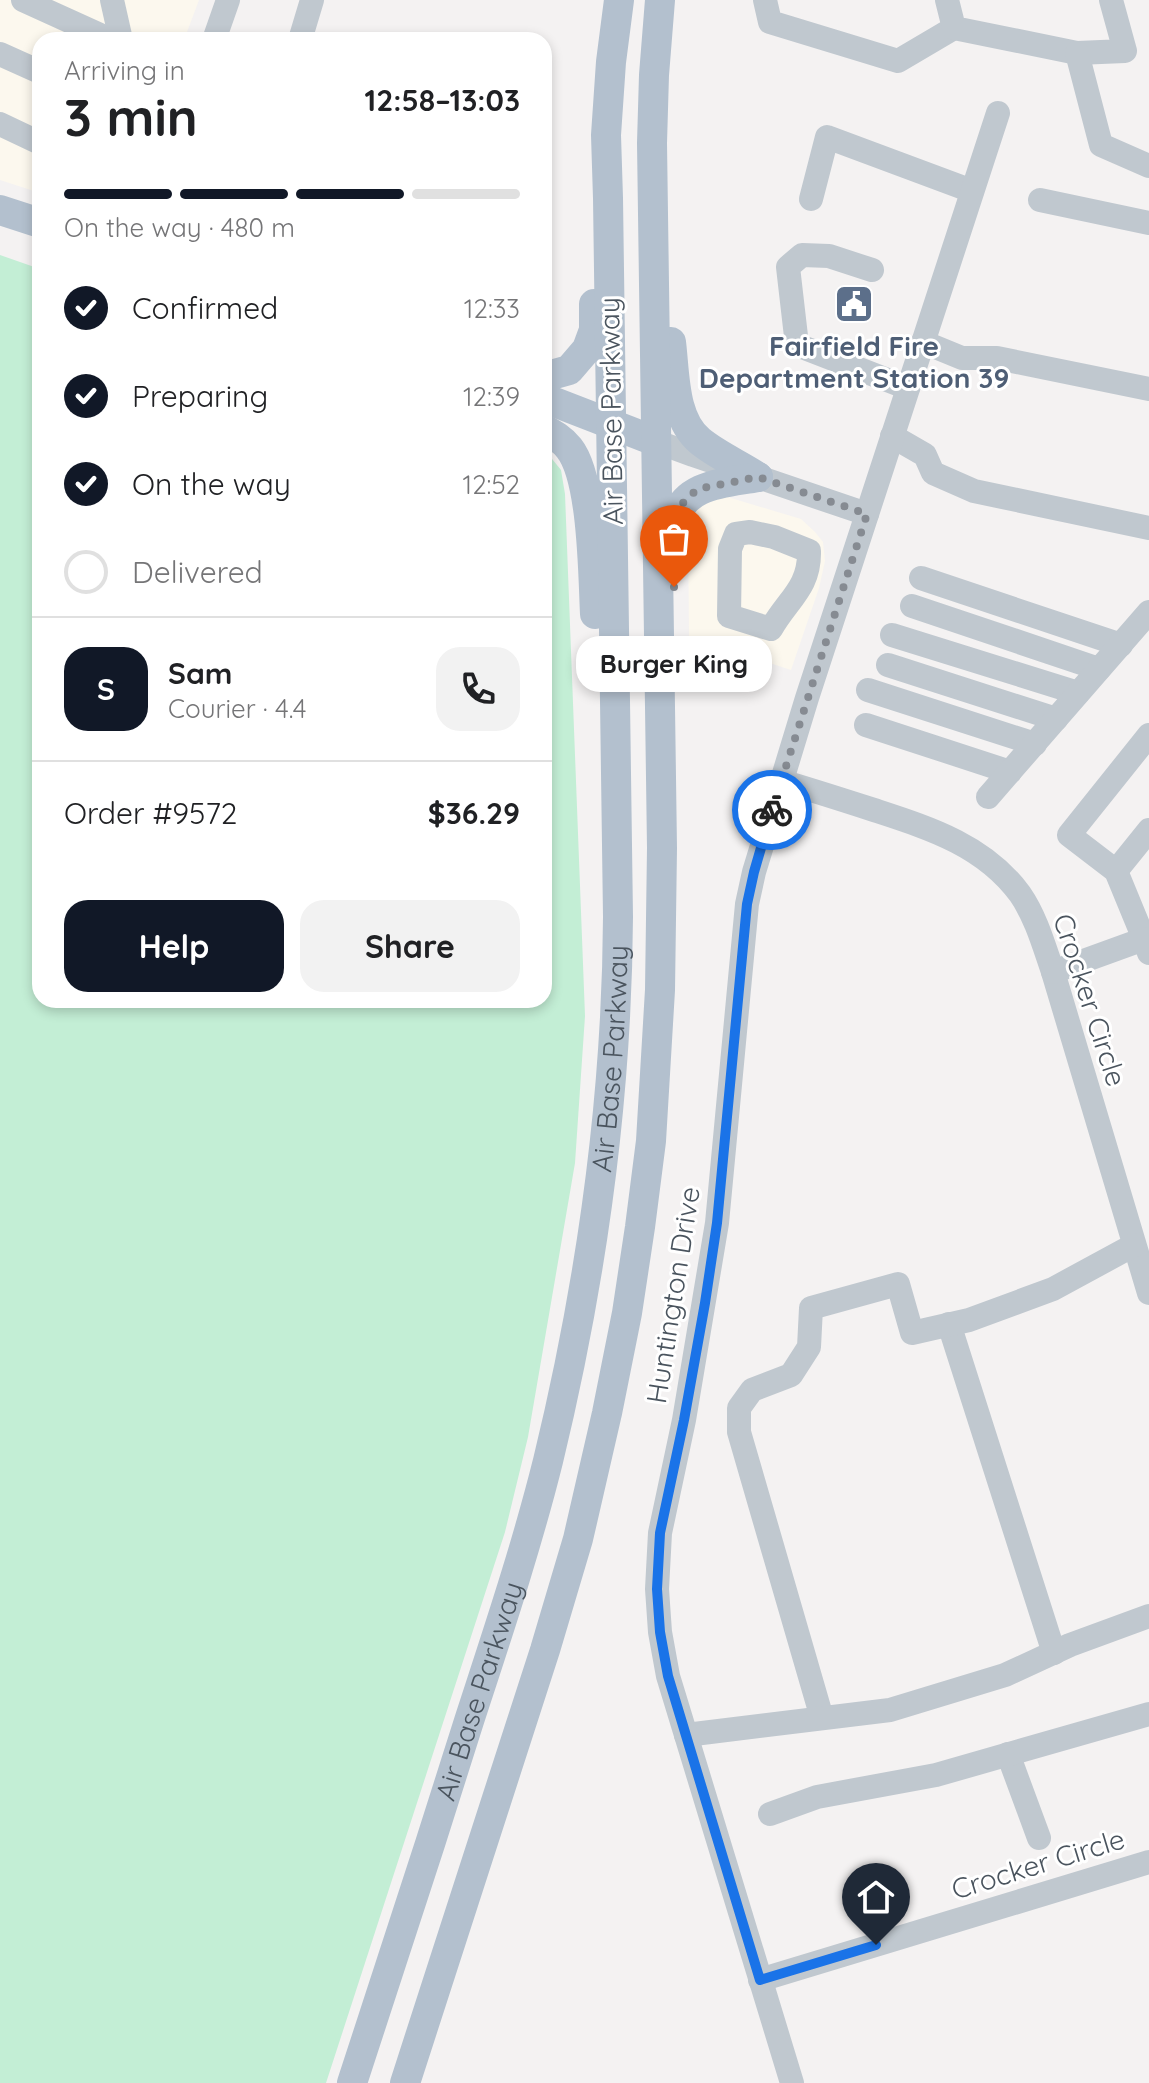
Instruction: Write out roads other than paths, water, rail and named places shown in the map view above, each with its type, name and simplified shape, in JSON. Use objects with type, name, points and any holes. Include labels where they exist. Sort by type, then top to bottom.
[{"type":"main road","name":"Air Base Parkway","points":[[352,2083],[502,1619],[547,1463],[563,1395],[592,1232],[607,1121],[618,989],[618,787],[606,135],[619,0]]},
{"type":"main road","name":"Air Base Parkway","points":[[405,2083],[574,1553],[602,1439],[627,1313],[651,1141],[659,1020],[662,848],[653,251],[653,102],[660,0]]},
{"type":"main road","points":[[552,375],[569,370],[587,349],[594,330],[592,183],[606,135]]},
{"type":"main road","points":[[0,210],[32,220]]},
{"type":"main road","points":[[653,251],[666,302],[684,420],[698,440],[758,477]]},
{"type":"main road","points":[[552,401],[655,441]]},
{"type":"main road","points":[[552,433],[570,448],[581,471],[589,518],[595,617],[618,787]]},
{"type":"main road","points":[[661,771],[674,650],[674,523],[685,500],[698,489],[758,477]]},
{"type":"street","points":[[23,0],[93,32]]},
{"type":"street","points":[[112,0],[119,32]]},
{"type":"street","points":[[217,32],[228,0]]},
{"type":"street","points":[[302,32],[312,0]]},
{"type":"street","points":[[765,0],[770,22],[898,61],[954,28],[1077,53],[1125,51],[1111,0]]},
{"type":"street","points":[[947,0],[954,28]]},
{"type":"street","points":[[1077,53],[1101,145],[1149,166]]},
{"type":"street","points":[[0,54],[32,68]]},
{"type":"street","name":"Huntington Drive","points":[[792,2083],[668,1676],[660,1632],[657,1589],[660,1533],[684,1420],[717,1223],[747,904],[754,872],[998,113]]},
{"type":"street","points":[[0,124],[32,139]]},
{"type":"street","points":[[811,199],[827,137],[972,191]]},
{"type":"street","points":[[1040,200],[1149,223]]},
{"type":"street","points":[[872,270],[829,256],[802,255],[788,267],[797,345],[908,388]]},
{"type":"street","points":[[923,342],[962,358],[997,358],[1149,389]]},
{"type":"street","points":[[892,436],[925,455],[933,473],[974,491],[1149,528]]},
{"type":"street","points":[[655,441],[867,514]]},
{"type":"street","points":[[921,578],[1121,645]]},
{"type":"street","points":[[912,606],[1099,669]]},
{"type":"street","points":[[988,797],[1149,612]]},
{"type":"street","points":[[892,635],[1078,693]]},
{"type":"street","points":[[888,665],[1056,719]]},
{"type":"street","points":[[868,690],[1035,744]]},
{"type":"street","points":[[866,725],[1010,772]]},
{"type":"street","points":[[1053,972],[1147,942],[1116,871],[1069,835],[1149,735]]},
{"type":"street","name":"Crocker Circle","points":[[781,781],[933,829],[968,846],[996,867],[1020,894],[1038,928],[1053,972],[1149,1293]]},
{"type":"street","points":[[1116,871],[1149,830]]},
{"type":"street","points":[[822,1718],[739,1432],[739,1408],[752,1390],[791,1375],[809,1347],[811,1308],[898,1284],[912,1333],[969,1320],[1053,1289],[1134,1245]]},
{"type":"street","points":[[949,1324],[1054,1653]]},
{"type":"street","points":[[686,1735],[890,1710],[1005,1675],[1149,1616]]},
{"type":"street","points":[[770,1814],[817,1797],[936,1775],[1149,1714]]},
{"type":"street","points":[[1008,1754],[1039,1838]]},
{"type":"street","name":"Crocker Circle","points":[[760,1980],[1149,1862]]},
{"type":"place","name":"Fairfield Fire Department Station 39","points":[[854,304]]},
{"type":"place","name":"Burger King","points":[[674,587]]}]
